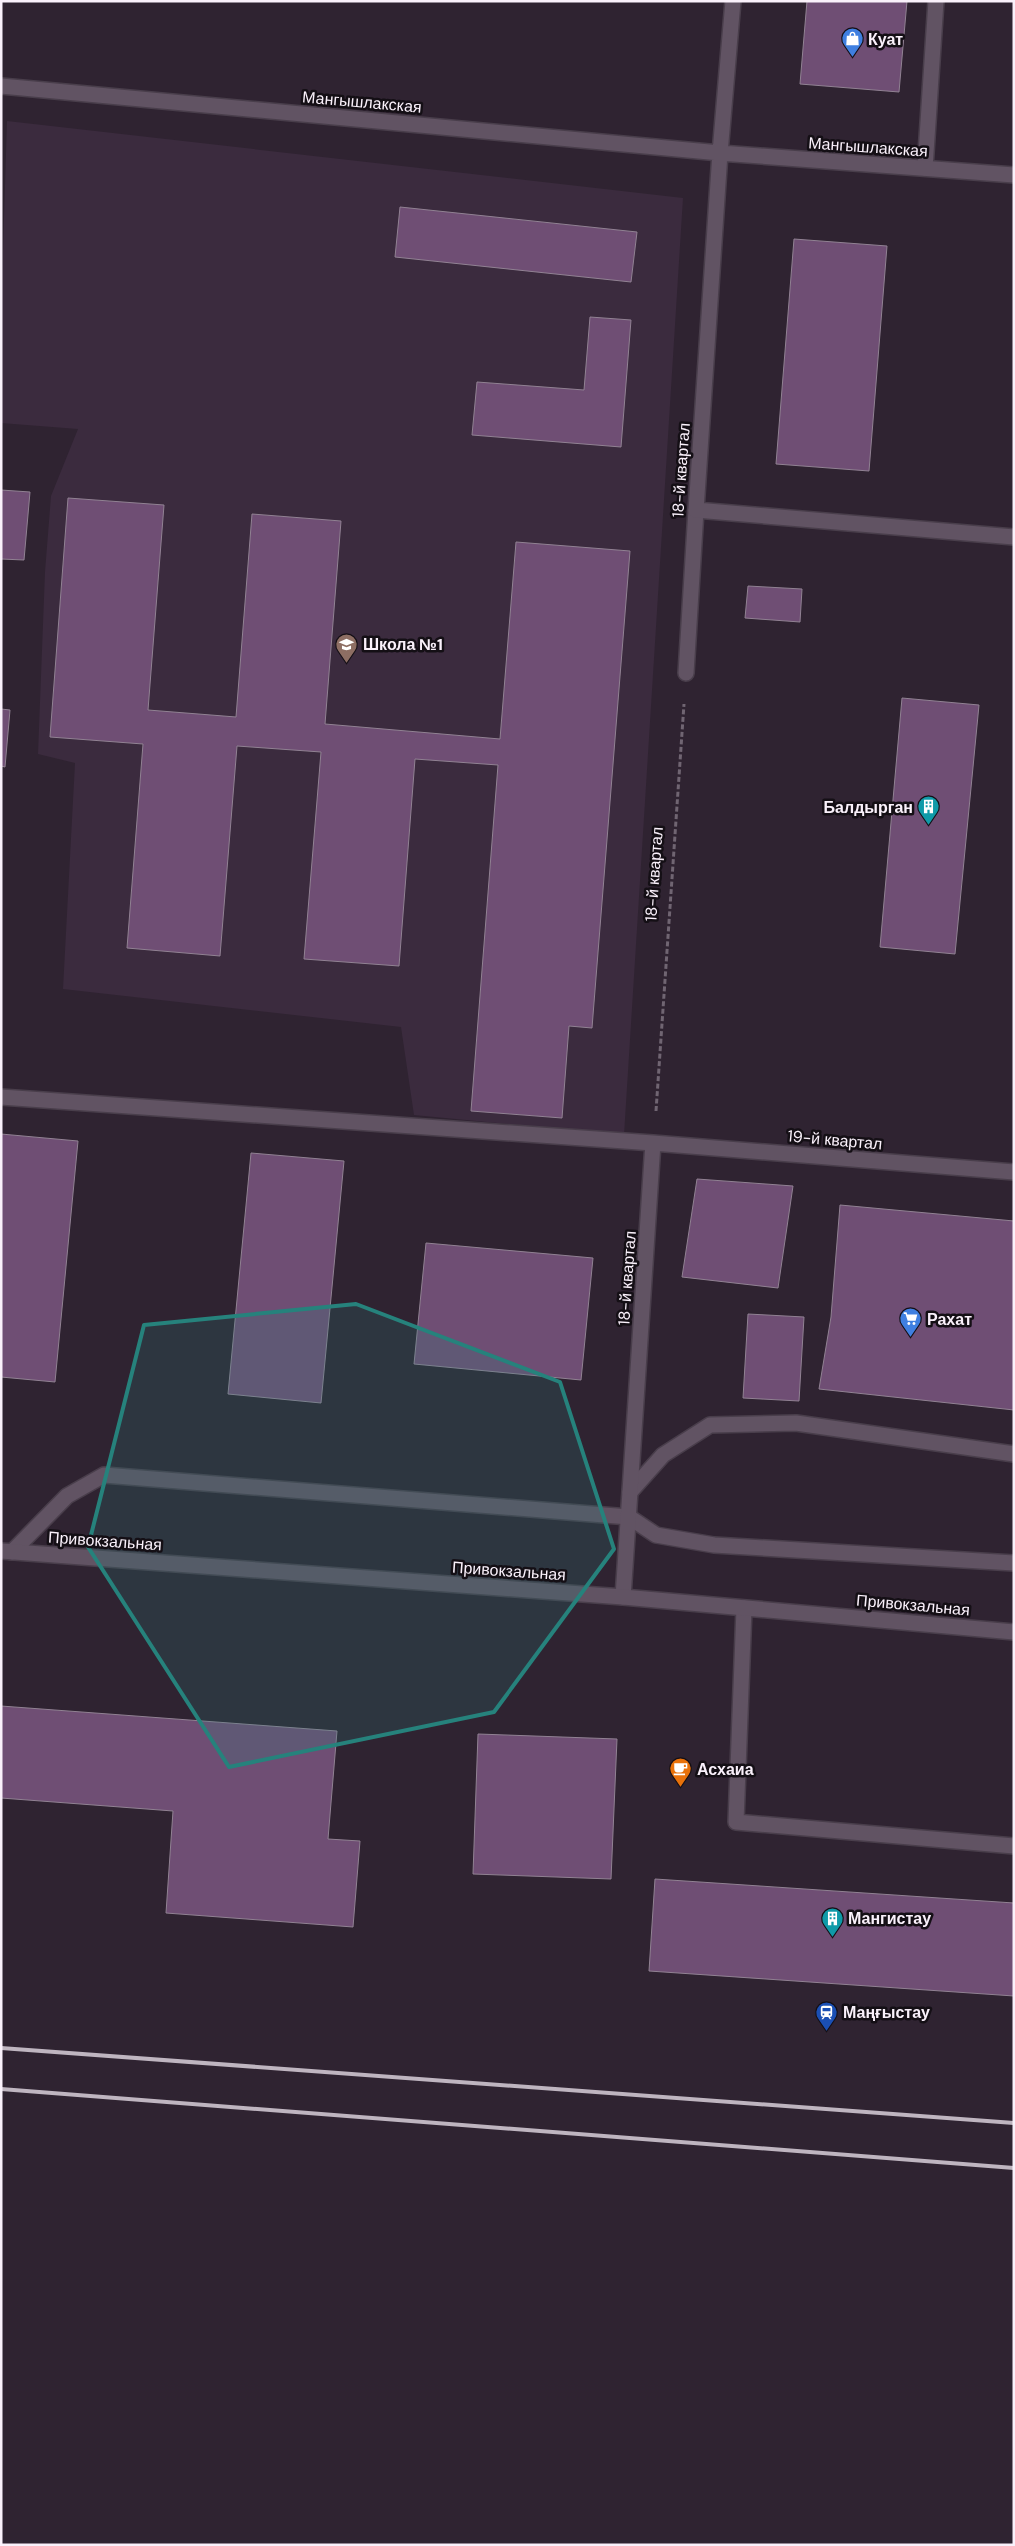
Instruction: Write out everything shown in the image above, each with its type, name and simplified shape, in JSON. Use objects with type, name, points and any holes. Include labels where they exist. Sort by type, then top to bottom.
[{"type":"street","points":[[720,153],[733,1]]},
{"type":"street","points":[[925,168],[936,1]]},
{"type":"street","name":"Мангышлакская","points":[[1,86],[720,153],[1014,175]]},
{"type":"street","name":"18-й квартал","points":[[686,673],[720,153]]},
{"type":"street","points":[[696,510],[1014,537]]},
{"type":"street","name":"19-й квартал","points":[[1,1097],[654,1143],[1014,1172]]},
{"type":"street","name":"18-й квартал","points":[[623,1597],[654,1143]]},
{"type":"street","points":[[630,1492],[663,1455],[710,1425],[796,1423],[1014,1454]]},
{"type":"street","points":[[6,1552],[66,1496],[104,1476],[629,1517],[656,1535],[714,1545],[1014,1563]]},
{"type":"street","name":"Привокзальная","points":[[6,1552],[623,1597],[1014,1632]]},
{"type":"street","points":[[744,1608],[736,1822],[1014,1846]]},
{"type":"path","name":"18-й квартал","points":[[654,1143],[686,673]]},
{"type":"highlighted area","points":[[356,1304],[560,1382],[614,1549],[494,1712],[229,1767],[88,1547],[144,1325]]},
{"type":"shaded area","name":"Школа №1","points":[[7,121],[683,198],[624,1135],[414,1115],[401,1027],[63,989],[75,763],[38,754],[45,572],[51,496],[78,429],[1,423],[1,316]]},
{"type":"building","points":[[807,1],[907,1],[899,92],[800,84]]},
{"type":"building","points":[[400,207],[637,232],[631,282],[395,257]]},
{"type":"building","points":[[794,239],[887,246],[869,471],[776,464]]},
{"type":"building","points":[[590,317],[631,320],[621,447],[472,435],[477,382],[584,390]]},
{"type":"building","points":[[1,490],[30,492],[24,560],[1,559]]},
{"type":"building","points":[[68,498],[164,505],[148,710],[236,717],[252,514],[341,521],[325,724],[500,739],[516,542],[630,551],[592,1028],[569,1026],[562,1118],[471,1111],[498,765],[415,759],[399,966],[304,959],[321,752],[237,746],[220,956],[127,948],[143,744],[50,737]]},
{"type":"building","points":[[748,586],[802,589],[800,622],[745,618]]},
{"type":"building","name":"Балдырган","points":[[902,698],[979,705],[955,954],[880,947]]},
{"type":"building","points":[[1,709],[10,710],[5,767],[1,766]]},
{"type":"building","points":[[1,1134],[78,1141],[55,1382],[1,1377]]},
{"type":"building","points":[[251,1153],[344,1161],[321,1403],[228,1394]]},
{"type":"building","points":[[697,1179],[793,1186],[778,1288],[682,1277]]},
{"type":"building","points":[[840,1205],[1014,1221],[1014,1410],[819,1389],[831,1317]]},
{"type":"building","points":[[426,1243],[593,1258],[581,1380],[414,1364]]},
{"type":"building","points":[[748,1314],[804,1317],[799,1401],[743,1398]]},
{"type":"building","points":[[1,1706],[337,1731],[328,1839],[360,1841],[353,1927],[166,1913],[173,1811],[1,1798]]},
{"type":"building","points":[[478,1734],[617,1739],[611,1879],[473,1874]]},
{"type":"building","name":"Мангистау","points":[[655,1879],[1014,1903],[1014,1996],[649,1971]]},
{"type":"railway","points":[[1,2048],[1014,2123]]},
{"type":"railway","points":[[1,2089],[1014,2168]]},
{"type":"place","name":"Куат","points":[[852,58]]},
{"type":"place","name":"Школа №1","points":[[347,663]]},
{"type":"place","name":"Балдырган","points":[[929,826]]},
{"type":"place","name":"Рахат","points":[[911,1338]]},
{"type":"place","name":"Асхаиа","points":[[681,1788]]},
{"type":"place","name":"Мангистау","points":[[832,1937]]},
{"type":"place","name":"Маңғыстау","points":[[827,2031]]}]
